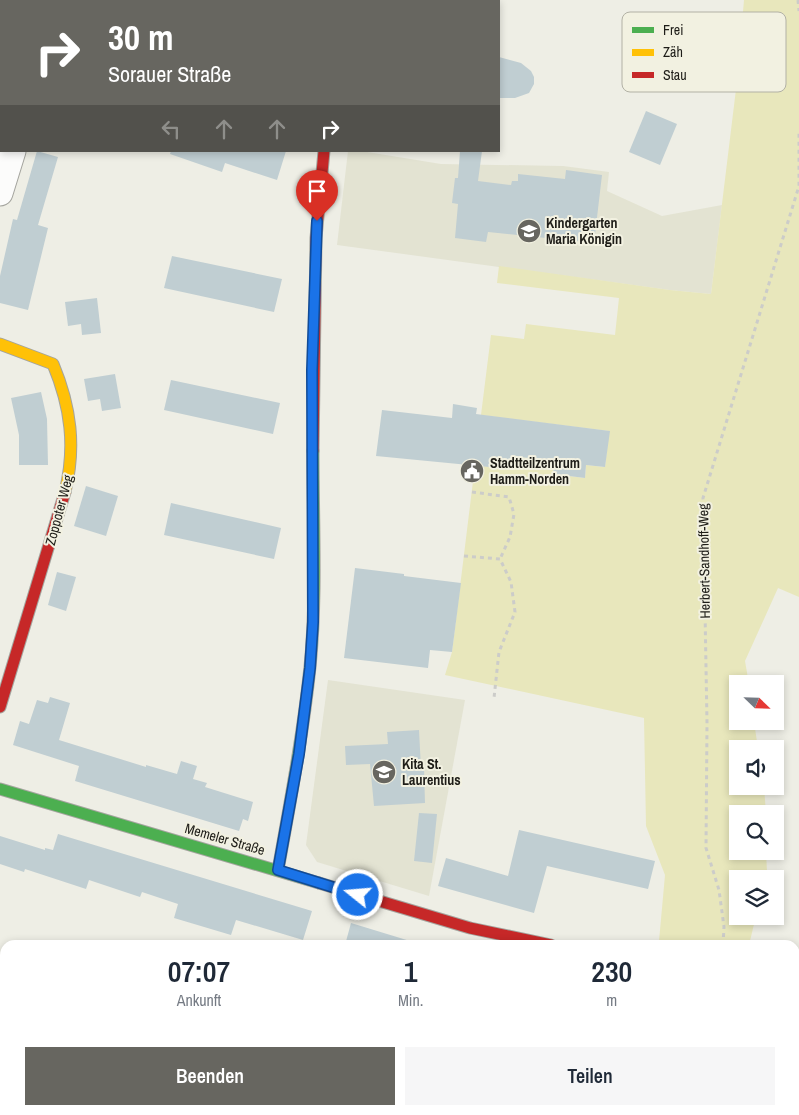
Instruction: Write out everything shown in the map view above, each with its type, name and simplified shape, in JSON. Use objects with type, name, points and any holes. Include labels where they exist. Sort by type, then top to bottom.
[{"type":"street","points":[[0,193],[13,152]]},
{"type":"street","points":[[278,870],[299,754],[310,668],[313,622],[312,370],[316,238],[324,152]]},
{"type":"street","name":"Zoppoter Weg","points":[[0,344],[52,364],[60,379],[68,412],[72,445],[71,464],[66,487],[0,707]]},
{"type":"street","name":"Memeler Straße","points":[[0,789],[278,870],[468,937],[499,940]]},
{"type":"path","points":[[798,0],[799,11]]},
{"type":"path","name":"Herbert-Sandhoff-Weg","points":[[723,940],[724,927],[718,890],[706,848],[707,723],[703,498],[798,186],[799,130]]},
{"type":"path","points":[[472,492],[509,497],[514,514],[510,537],[500,559]]},
{"type":"path","points":[[464,556],[500,559]]},
{"type":"path","points":[[494,698],[499,652],[515,612],[511,582],[500,559]]},
{"type":"shaded area","name":"Kindergarten Maria Königin","points":[[348,152],[367,152],[441,164],[563,166],[609,172],[607,191],[662,216],[722,205],[711,294],[337,245]]},
{"type":"shaded area","name":"Kita St. Laurentius","points":[[328,680],[465,700],[429,896],[317,862],[306,845]]},
{"type":"green space","points":[[744,0],[799,0],[799,597],[778,588],[745,661],[747,675],[729,675],[729,730],[755,730],[757,740],[729,740],[729,795],[765,795],[765,805],[729,805],[729,860],[766,860],[767,870],[729,870],[729,925],[754,925],[750,940],[659,940],[665,875],[646,826],[644,718],[445,675],[452,652],[475,465],[510,469],[511,456],[555,461],[553,474],[585,478],[586,465],[605,467],[609,431],[481,415],[491,335],[524,339],[526,324],[615,335],[619,298],[497,283],[499,266],[711,294],[736,92],[786,92],[786,12],[743,12]]},
{"type":"building","points":[[500,57],[521,63],[531,71],[534,77],[534,84],[529,93],[515,98],[500,98]]},
{"type":"building","points":[[646,111],[677,124],[660,165],[629,152]]},
{"type":"building","points":[[37,152],[58,157],[38,225],[48,228],[28,310],[0,303],[0,276],[13,219],[17,220]]},
{"type":"building","points":[[171,152],[286,152],[277,180],[225,163],[222,172],[170,154]]},
{"type":"building","points":[[460,152],[482,152],[478,181],[511,185],[512,181],[518,181],[518,174],[565,179],[566,170],[602,175],[594,243],[488,232],[486,242],[455,238],[458,204],[452,203],[455,178],[458,178]]},
{"type":"building","points":[[172,256],[282,279],[274,312],[164,288]]},
{"type":"building","points":[[97,298],[101,333],[82,335],[81,324],[68,326],[65,302]]},
{"type":"building","points":[[115,374],[121,408],[102,411],[100,399],[88,401],[84,379]]},
{"type":"building","points":[[171,380],[280,403],[273,434],[164,410]]},
{"type":"building","points":[[41,392],[47,419],[48,465],[19,465],[19,435],[11,398]]},
{"type":"building","points":[[453,404],[477,408],[476,414],[610,431],[605,467],[586,465],[585,478],[553,474],[555,461],[511,456],[510,469],[376,456],[382,410],[452,418]]},
{"type":"building","points":[[86,486],[118,496],[106,536],[74,526]]},
{"type":"building","points":[[171,503],[281,528],[274,559],[164,535]]},
{"type":"building","points":[[355,568],[461,583],[452,652],[430,650],[428,668],[344,658]]},
{"type":"building","points":[[57,572],[76,577],[66,611],[48,605]]},
{"type":"building","points":[[50,697],[70,703],[59,740],[146,767],[146,765],[177,774],[181,761],[197,766],[193,779],[207,783],[205,787],[253,802],[248,821],[243,819],[239,831],[75,781],[79,766],[13,745],[20,721],[29,724],[37,700],[48,703]]},
{"type":"building","points":[[419,730],[421,768],[424,768],[425,803],[374,806],[370,764],[346,765],[345,746],[388,744],[387,732]]},
{"type":"building","points":[[419,813],[437,814],[432,863],[414,861]]},
{"type":"building","points":[[519,830],[655,861],[648,889],[547,866],[534,913],[438,886],[446,858],[508,876]]},
{"type":"building","points":[[58,834],[312,911],[303,940],[236,920],[231,935],[174,918],[178,904],[142,892],[140,897],[89,880],[86,889],[25,869],[24,872],[0,864],[0,836],[45,850],[45,848],[53,850]]},
{"type":"building","points":[[351,923],[407,940],[346,940]]},
{"type":"traffic: fast","points":[[278,870],[292,794],[310,667],[314,586],[313,451]]},
{"type":"traffic: fast","points":[[0,789],[319,883]]},
{"type":"traffic: slow","points":[[0,344],[53,364],[64,396],[70,427],[70,459],[65,492]]},
{"type":"traffic: jam","points":[[313,451],[316,238],[324,152]]},
{"type":"traffic: jam","points":[[0,707],[65,492]]},
{"type":"traffic: jam","points":[[319,883],[470,928],[527,940]]},
{"type":"place","name":"Kindergarten Maria Königin","points":[[529,231]]},
{"type":"place","name":"Stadtteilzentrum Hamm-Norden","points":[[472,471]]},
{"type":"place","name":"Kita St. Laurentius","points":[[384,772]]},
{"type":"route","points":[[317,221],[312,370],[313,622],[310,668],[299,754],[278,870],[358,895]]}]
